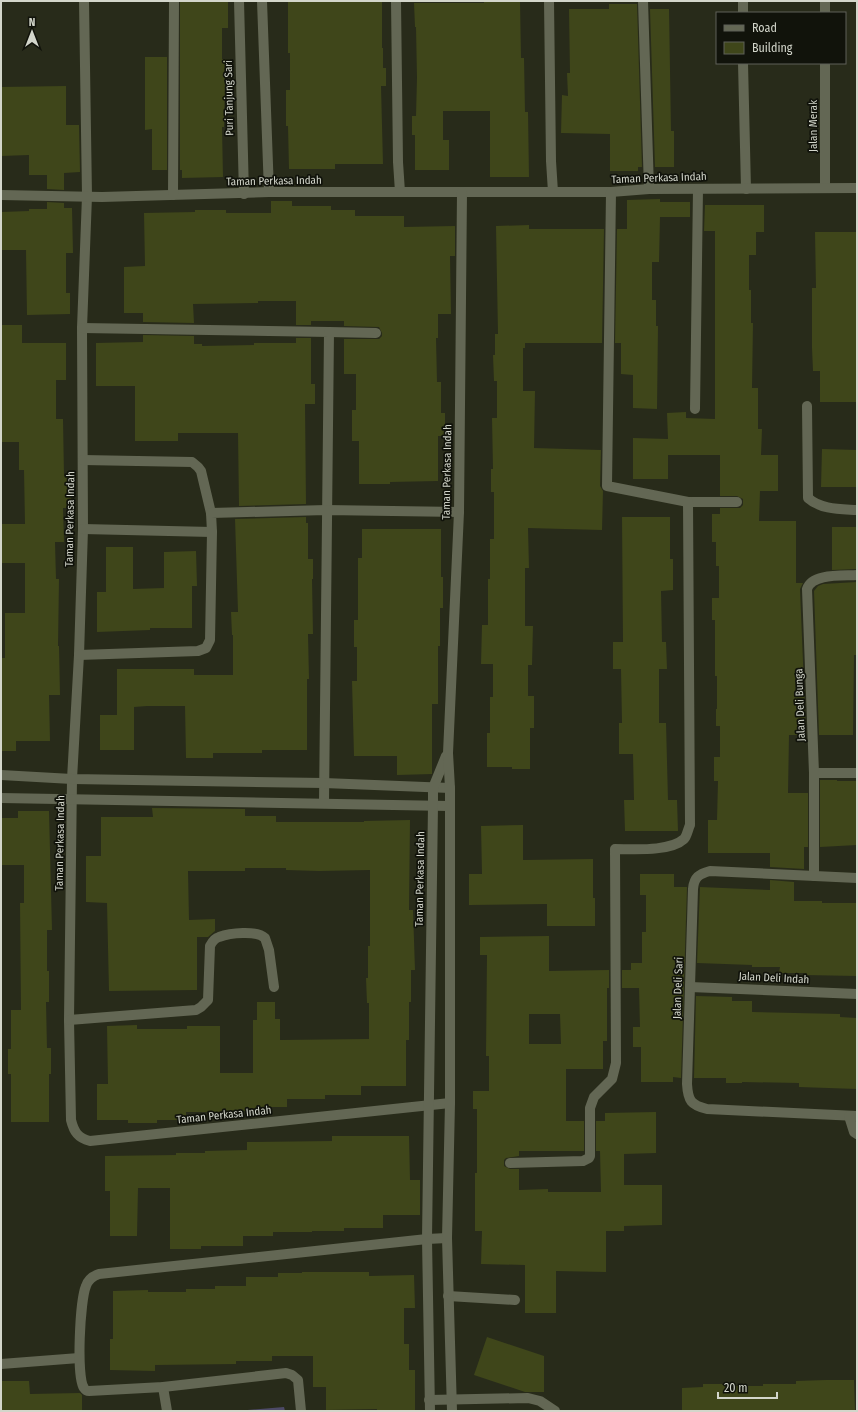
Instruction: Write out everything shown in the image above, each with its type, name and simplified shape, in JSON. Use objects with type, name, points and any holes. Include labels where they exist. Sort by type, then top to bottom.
[{"type":"street","points":[[84,1],[87,196]]},
{"type":"street","points":[[173,195],[174,1]]},
{"type":"street","name":"Puri Tanjung Sari","points":[[239,1],[244,194]]},
{"type":"street","points":[[262,1],[269,192]]},
{"type":"street","points":[[396,1],[398,162],[400,192]]},
{"type":"street","points":[[549,1],[551,161],[553,192]]},
{"type":"street","points":[[643,1],[649,190]]},
{"type":"street","points":[[742,1],[743,12]]},
{"type":"street","points":[[825,1],[825,12]]},
{"type":"street","points":[[744,64],[746,188]]},
{"type":"street","name":"Jalan Merak","points":[[825,64],[825,188]]},
{"type":"street","name":"Taman Perkasa Indah","points":[[1,195],[87,196],[244,194],[269,192],[611,192],[746,188],[857,188]]},
{"type":"street","points":[[695,409],[698,189]]},
{"type":"street","name":"Taman Perkasa Indah","points":[[452,1411],[447,1238],[450,1103],[450,788],[448,752],[459,512],[462,192]]},
{"type":"street","points":[[611,192],[607,486],[688,502],[737,502]]},
{"type":"street","name":"Taman Perkasa Indah","points":[[87,196],[82,328],[84,460],[83,528],[79,655],[72,779],[70,1020],[71,1120],[73,1127],[78,1136],[82,1139],[90,1141],[450,1103]]},
{"type":"street","points":[[82,328],[376,333]]},
{"type":"street","points":[[324,803],[329,332]]},
{"type":"street","points":[[808,406],[808,498],[818,505],[839,509],[857,510]]},
{"type":"street","points":[[79,655],[198,651],[206,648],[210,640],[211,513],[201,470],[192,462],[84,460]]},
{"type":"street","points":[[510,1163],[583,1161],[589,1158],[590,1108],[594,1097],[612,1079],[616,1063],[615,849],[674,846],[685,839],[690,825],[688,502]]},
{"type":"street","points":[[211,513],[326,510],[459,512]]},
{"type":"street","points":[[83,528],[212,532]]},
{"type":"street","name":"Jalan Deli Bunga","points":[[814,876],[814,773],[808,588],[809,584],[813,580],[857,575]]},
{"type":"street","name":"Taman Perkasa Indah","points":[[430,1411],[427,1239],[433,788],[448,752]]},
{"type":"street","points":[[814,773],[857,773]]},
{"type":"street","points":[[1,775],[72,779],[324,783],[450,788]]},
{"type":"street","points":[[1,794],[1,798],[449,806]]},
{"type":"street","name":"Jalan Deli Sari","points":[[857,878],[710,872],[703,873],[694,880],[687,1084],[690,1101],[696,1106],[718,1111],[853,1116],[854,1132],[857,1134]]},
{"type":"street","points":[[70,1020],[196,1010],[208,1000],[210,946],[218,937],[236,933],[259,934],[265,938],[269,950],[274,987]]},
{"type":"street","name":"Jalan Deli Indah","points":[[690,987],[857,994]]},
{"type":"street","points":[[301,1411],[298,1380],[292,1375],[286,1373],[163,1387],[86,1390],[82,1385],[79,1358],[82,1305],[86,1286],[93,1276],[99,1274],[447,1238]]},
{"type":"street","points":[[448,1296],[515,1300]]},
{"type":"street","points":[[1,1364],[79,1358]]},
{"type":"street","points":[[163,1387],[167,1411]]},
{"type":"street","points":[[429,1400],[528,1398],[540,1401],[555,1411]]},
{"type":"shaded area","points":[[284,1407],[285,1411],[236,1411]]},
{"type":"building","points":[[180,1],[228,1],[228,28],[222,28],[222,59],[230,59],[230,77],[225,77],[224,127],[222,127],[223,177],[182,178],[182,170],[180,170]]},
{"type":"building","points":[[288,1],[382,1],[383,68],[386,68],[386,86],[381,86],[383,164],[335,164],[335,169],[289,169],[288,126],[286,126],[286,90],[290,90]]},
{"type":"building","points":[[484,1],[520,1],[521,58],[524,58],[525,112],[528,112],[529,177],[490,177],[490,111],[443,111],[443,140],[449,140],[449,170],[415,170],[415,135],[412,135],[412,116],[416,116],[417,78],[414,3],[484,3]]},
{"type":"building","points":[[609,4],[637,4],[642,167],[638,167],[638,171],[610,171],[610,134],[561,133],[562,95],[568,96],[567,73],[570,73],[569,9],[609,9]]},
{"type":"building","points":[[650,9],[669,9],[671,131],[674,131],[674,167],[655,167]]},
{"type":"building","points":[[145,57],[167,57],[167,170],[152,170],[152,129],[145,130]]},
{"type":"building","points":[[66,86],[66,125],[79,125],[80,172],[64,173],[64,190],[47,189],[47,175],[29,175],[29,155],[1,156],[1,87]]},
{"type":"building","points":[[660,199],[660,202],[690,202],[690,217],[660,217],[659,262],[652,262],[652,300],[656,300],[656,326],[658,326],[657,409],[633,408],[633,375],[621,374],[621,343],[615,343],[617,229],[627,229],[627,200]]},
{"type":"building","points":[[271,201],[292,201],[292,206],[331,206],[331,210],[355,210],[355,216],[404,216],[404,227],[455,226],[455,256],[450,256],[451,314],[438,314],[438,338],[436,338],[437,382],[441,382],[441,413],[445,413],[445,436],[438,436],[438,481],[359,484],[359,441],[352,441],[352,410],[356,410],[356,374],[344,374],[344,339],[379,339],[382,336],[382,333],[379,327],[344,326],[344,321],[311,321],[311,325],[296,325],[296,301],[193,304],[194,323],[143,322],[143,313],[124,313],[124,267],[145,266],[144,213],[226,210],[226,213],[271,213]]},
{"type":"building","points":[[47,202],[64,203],[64,208],[72,208],[73,253],[66,253],[66,293],[70,293],[70,314],[27,315],[26,250],[1,250],[1,212],[47,209]]},
{"type":"building","points":[[705,205],[764,205],[764,232],[756,232],[756,255],[749,255],[749,290],[751,290],[751,323],[753,323],[752,388],[758,388],[758,429],[762,429],[761,455],[778,455],[778,491],[760,491],[759,521],[796,521],[796,583],[803,583],[800,589],[806,735],[789,735],[788,793],[808,793],[808,847],[804,847],[804,869],[770,867],[770,853],[708,853],[708,820],[717,820],[718,781],[714,781],[714,757],[720,757],[720,726],[716,726],[717,676],[715,676],[715,620],[712,620],[712,598],[719,598],[719,566],[716,566],[716,542],[712,542],[712,514],[720,514],[720,508],[740,508],[743,505],[743,499],[737,496],[720,496],[720,455],[668,455],[668,479],[633,479],[633,438],[668,439],[667,413],[686,412],[686,418],[715,419],[715,231],[704,231]]},
{"type":"building","points":[[529,225],[529,229],[604,229],[602,343],[525,343],[525,348],[523,348],[523,391],[535,391],[534,448],[601,450],[600,486],[603,491],[602,530],[528,528],[529,568],[525,568],[525,626],[533,626],[532,665],[528,665],[528,696],[534,696],[534,728],[530,728],[530,769],[512,769],[512,767],[487,767],[487,733],[490,733],[490,697],[493,697],[493,664],[481,664],[482,625],[488,625],[490,539],[494,539],[494,492],[491,492],[491,469],[493,469],[492,418],[497,418],[497,381],[494,381],[493,355],[495,355],[495,334],[498,334],[496,226]]},
{"type":"building","points":[[815,232],[857,232],[857,402],[820,402],[820,371],[813,371],[812,348],[812,288],[816,288]]},
{"type":"building","points":[[1,325],[22,325],[22,343],[66,343],[66,380],[56,380],[56,419],[63,419],[64,476],[71,476],[71,508],[63,508],[64,542],[55,542],[56,579],[59,579],[58,646],[60,695],[49,695],[50,741],[16,741],[16,751],[1,751],[1,658],[5,658],[5,613],[25,613],[25,563],[1,563],[1,524],[25,524],[24,470],[19,470],[19,442],[1,442]]},
{"type":"building","points":[[143,335],[194,336],[194,344],[202,344],[202,346],[254,345],[254,343],[296,343],[296,338],[311,338],[311,384],[315,384],[315,404],[305,404],[306,504],[239,506],[238,433],[178,433],[178,441],[135,441],[135,386],[96,386],[96,343],[143,342]]},
{"type":"building","points":[[822,449],[857,450],[857,487],[821,487]]},
{"type":"building","points":[[306,517],[306,523],[308,523],[308,559],[313,559],[313,634],[308,634],[309,679],[307,679],[307,750],[262,750],[262,753],[213,753],[213,758],[186,758],[185,706],[147,706],[134,707],[134,750],[100,750],[100,715],[117,715],[117,669],[194,669],[194,675],[233,675],[233,635],[231,612],[238,612],[235,519]]},
{"type":"building","points":[[622,517],[670,517],[670,559],[673,559],[673,590],[661,591],[662,642],[666,642],[667,669],[659,669],[659,723],[666,723],[668,800],[677,800],[678,831],[625,831],[624,800],[634,800],[633,754],[619,754],[619,723],[622,723],[621,669],[613,669],[613,642],[623,642]]},
{"type":"building","points":[[832,527],[857,527],[857,569],[832,570]]},
{"type":"building","points":[[362,529],[441,529],[441,577],[443,577],[443,608],[440,608],[440,646],[438,646],[438,704],[432,704],[432,774],[397,775],[397,756],[354,756],[352,681],[357,681],[357,647],[354,647],[354,620],[358,620],[358,558],[362,558]]},
{"type":"building","points":[[106,547],[133,547],[133,589],[164,588],[164,552],[196,551],[197,586],[192,586],[192,628],[150,628],[150,630],[97,632],[97,592],[106,592]]},
{"type":"building","points":[[857,582],[857,655],[854,655],[853,735],[819,735],[814,591],[818,586],[823,584]]},
{"type":"building","points":[[820,780],[857,781],[857,845],[820,847]]},
{"type":"building","points":[[152,808],[245,809],[245,816],[276,816],[276,822],[364,822],[410,820],[409,910],[413,910],[415,970],[411,970],[409,1040],[406,1040],[406,1086],[361,1086],[361,1095],[325,1095],[325,1099],[287,1099],[287,1107],[260,1107],[260,1111],[235,1111],[235,1117],[217,1117],[217,1112],[186,1112],[186,1120],[157,1120],[157,1123],[128,1123],[128,1120],[97,1120],[97,1084],[108,1084],[107,1026],[137,1025],[137,1029],[187,1029],[187,1026],[220,1026],[220,1073],[253,1073],[253,1020],[257,1020],[257,1002],[275,1002],[275,1019],[280,1019],[280,1040],[369,1039],[369,1003],[367,1003],[366,978],[368,978],[368,946],[370,946],[370,870],[319,871],[286,870],[286,868],[245,868],[245,871],[188,871],[189,920],[215,919],[215,931],[208,937],[197,937],[197,990],[109,991],[107,903],[86,902],[86,856],[101,856],[101,817],[153,817]]},
{"type":"building","points":[[18,811],[49,811],[52,930],[47,930],[49,1002],[46,1002],[47,1048],[51,1048],[51,1074],[49,1074],[49,1122],[11,1122],[11,1074],[8,1074],[8,1049],[11,1049],[11,1010],[21,1010],[20,903],[24,903],[24,865],[1,865],[1,818],[18,818]]},
{"type":"building","points":[[523,825],[523,860],[593,859],[595,926],[547,926],[547,904],[469,905],[469,874],[482,874],[481,826]]},
{"type":"building","points":[[640,874],[674,874],[674,887],[687,887],[681,1078],[673,1077],[673,1082],[641,1082],[641,1047],[633,1047],[633,1027],[640,1027],[639,988],[622,988],[622,970],[631,970],[631,963],[642,963],[642,932],[646,932],[646,895],[640,895]]},
{"type":"building","points":[[770,880],[794,882],[794,901],[857,903],[857,976],[779,973],[780,967],[752,967],[752,965],[697,963],[700,887],[770,890]]},
{"type":"building","points":[[549,936],[549,971],[609,970],[609,988],[607,988],[607,1041],[603,1041],[603,1069],[566,1069],[566,1121],[584,1121],[584,1151],[519,1151],[519,1156],[506,1158],[504,1160],[504,1166],[510,1169],[519,1169],[519,1190],[548,1189],[548,1192],[601,1192],[600,1151],[596,1151],[596,1121],[605,1121],[605,1113],[656,1112],[656,1153],[624,1154],[624,1185],[662,1185],[662,1225],[624,1226],[624,1231],[606,1231],[606,1272],[556,1271],[556,1313],[525,1313],[525,1265],[481,1264],[482,1231],[475,1231],[477,1109],[473,1109],[473,1091],[489,1091],[489,1056],[486,1056],[487,955],[480,955],[480,937]],"holes":[[[529,1014],[560,1014],[561,1044],[529,1044]]]},
{"type":"building","points":[[696,996],[732,997],[732,1001],[752,1001],[752,1012],[840,1014],[840,1017],[857,1018],[857,1089],[799,1087],[799,1083],[726,1083],[726,1078],[694,1078]]},
{"type":"building","points":[[332,1136],[409,1136],[410,1180],[420,1180],[420,1215],[383,1215],[383,1228],[344,1228],[344,1231],[273,1232],[273,1236],[243,1236],[243,1246],[201,1246],[201,1249],[170,1249],[170,1188],[138,1188],[137,1236],[110,1236],[110,1191],[105,1191],[105,1156],[176,1155],[176,1153],[205,1153],[205,1151],[247,1150],[247,1142],[332,1141]]},
{"type":"building","points":[[369,1272],[369,1276],[414,1275],[415,1308],[404,1308],[404,1344],[409,1344],[409,1370],[415,1370],[415,1411],[377,1411],[377,1409],[326,1410],[326,1387],[313,1387],[313,1356],[272,1356],[272,1361],[236,1361],[236,1364],[155,1365],[155,1371],[110,1370],[110,1339],[113,1339],[113,1291],[148,1290],[148,1292],[186,1292],[186,1289],[215,1289],[215,1286],[246,1286],[246,1277],[278,1277],[278,1273]]},
{"type":"building","points":[[487,1337],[544,1356],[544,1392],[525,1392],[474,1375]]},
{"type":"building","points":[[854,1380],[855,1411],[682,1411],[682,1388],[703,1387],[703,1384],[724,1384],[724,1386],[763,1386],[763,1384],[796,1384],[796,1381]]},
{"type":"building","points":[[1,1381],[29,1381],[30,1394],[80,1393],[82,1395],[82,1411],[1,1411]]}]
